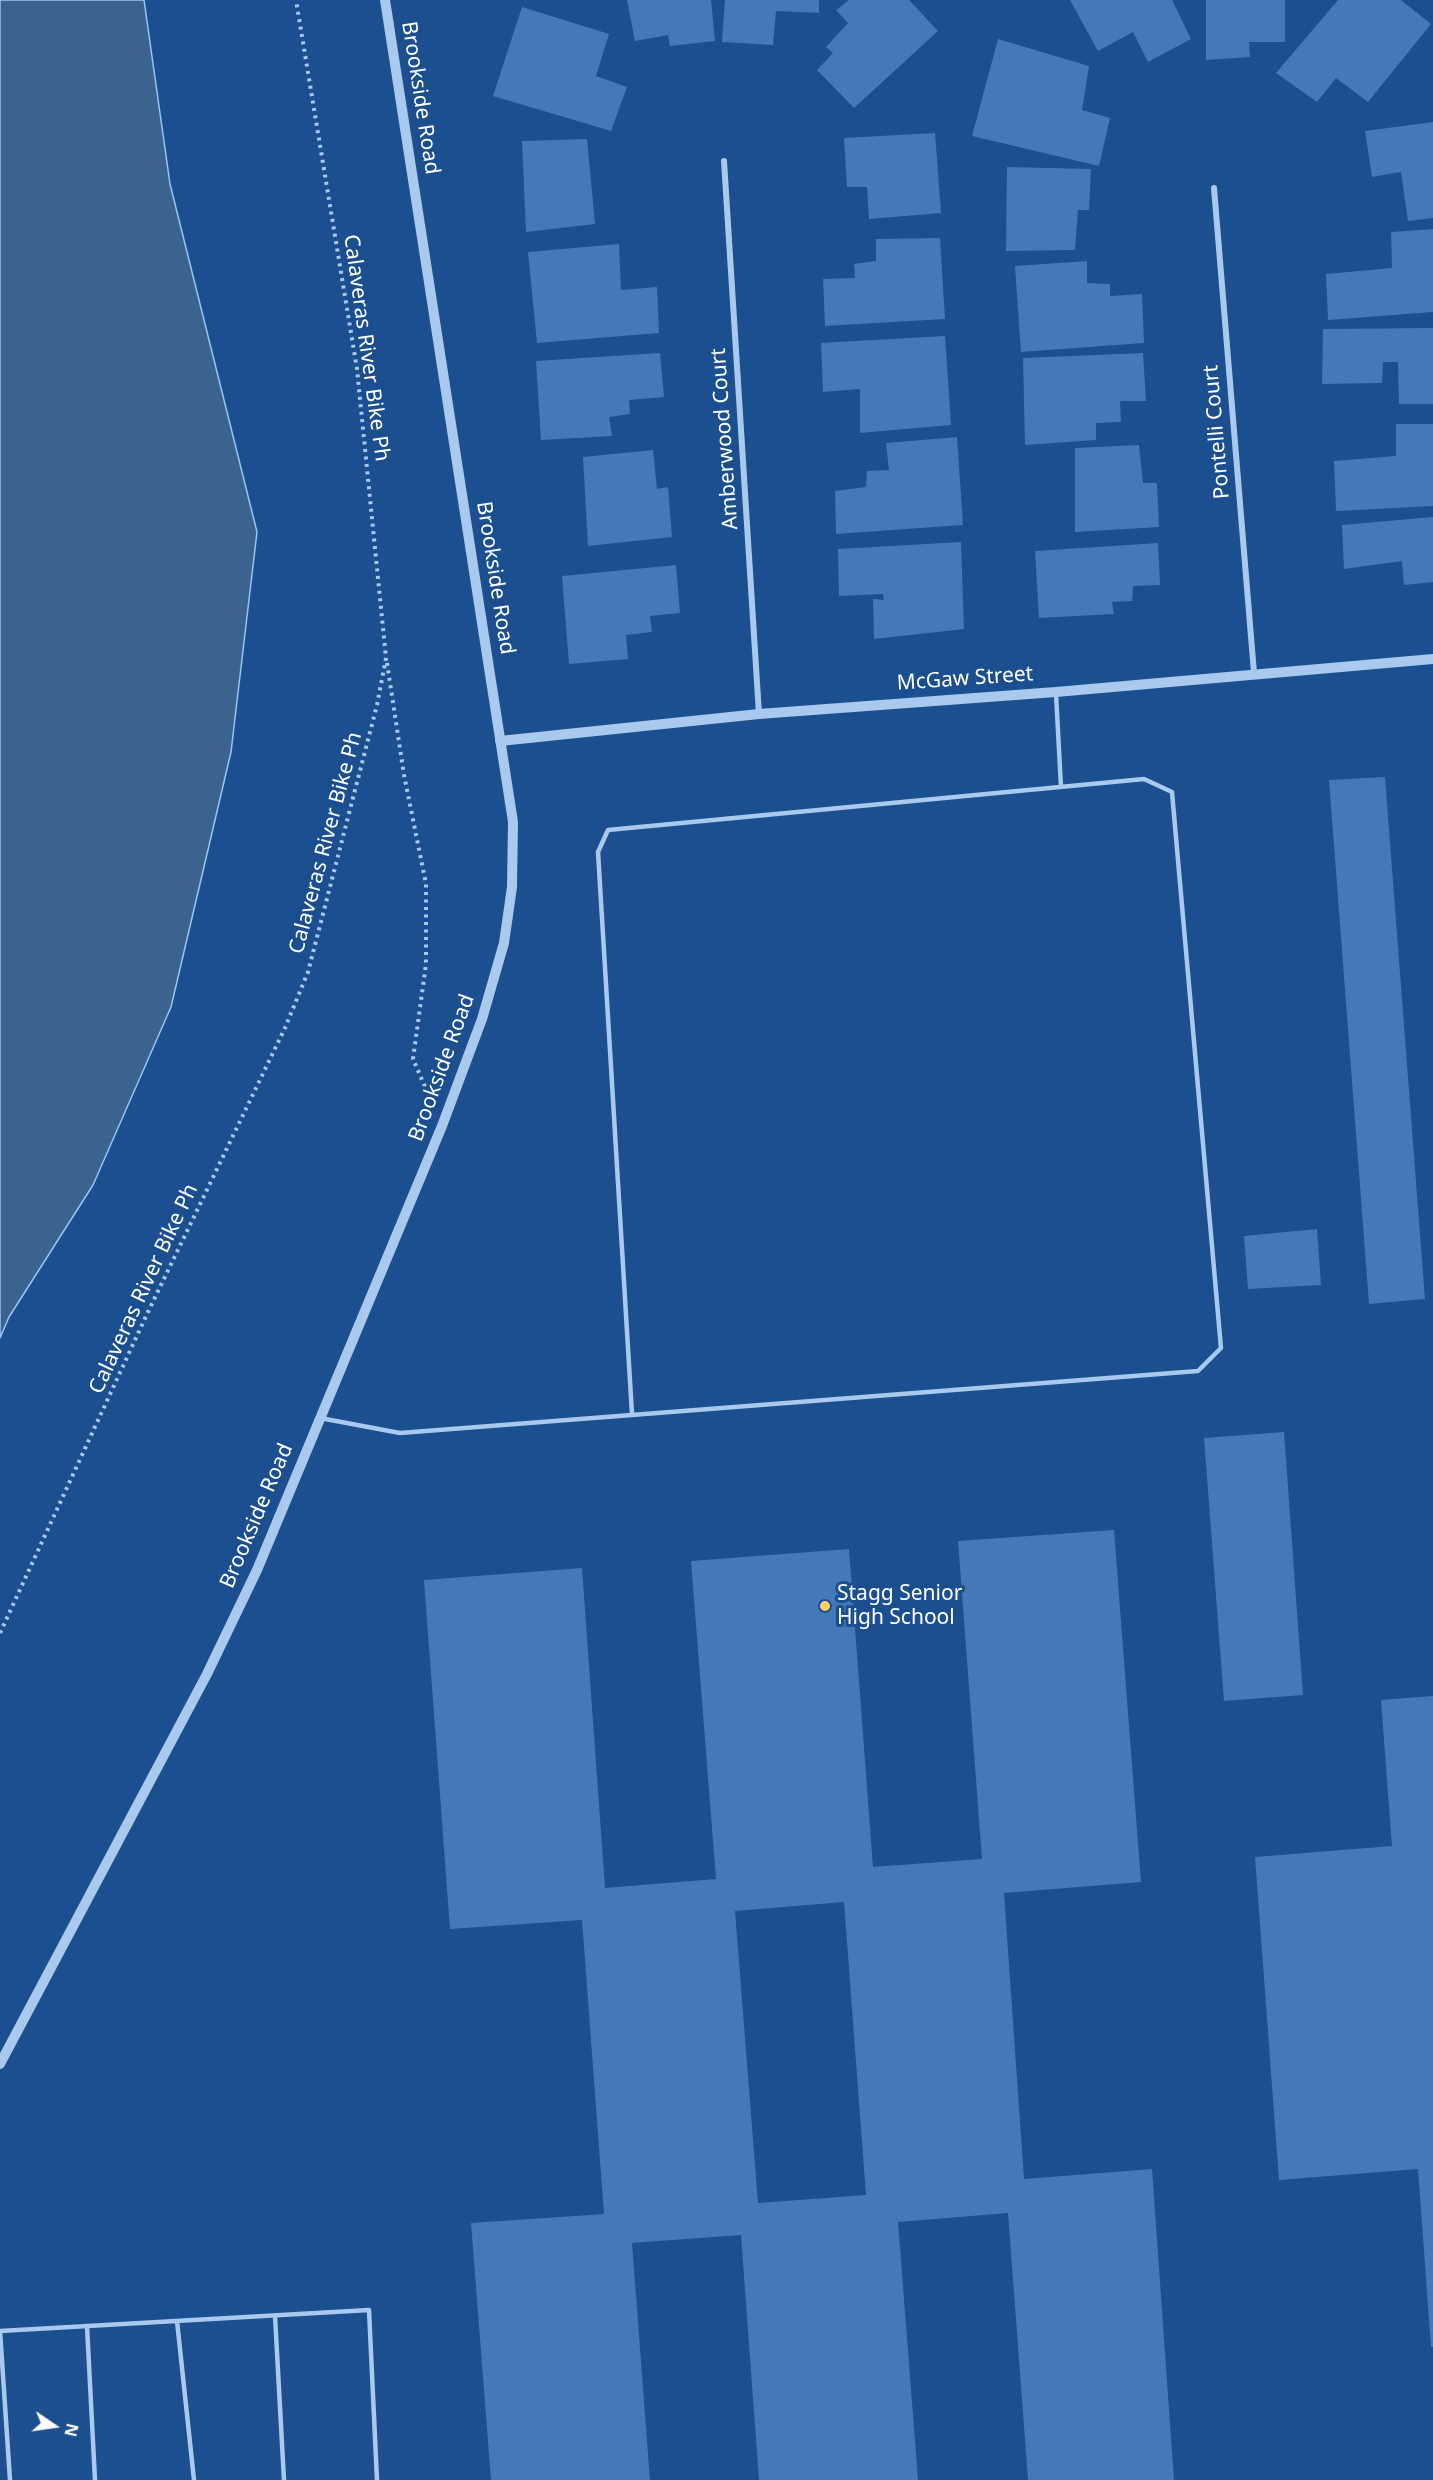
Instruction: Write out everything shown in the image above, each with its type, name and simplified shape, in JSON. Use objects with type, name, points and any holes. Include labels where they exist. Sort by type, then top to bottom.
[{"type":"street","name":"Brookside Road","points":[[0,2064],[207,1674],[257,1570],[442,1126],[482,1019],[504,943],[512,887],[513,822],[385,0]]},
{"type":"street","name":"Amberwood Court","points":[[724,161],[759,714]]},
{"type":"street","name":"Pontelli Court","points":[[1214,188],[1254,673]]},
{"type":"street","name":"McGaw Street","points":[[500,741],[759,714],[1056,692],[1433,659]]},
{"type":"lane","points":[[1056,692],[1061,787]]},
{"type":"lane","points":[[320,1418],[400,1433],[1198,1371],[1221,1348],[1172,792],[1144,779],[608,831],[598,852],[632,1414]]},
{"type":"lane","points":[[9,2480],[0,2331],[369,2310],[377,2480]]},
{"type":"lane","points":[[275,2316],[284,2480]]},
{"type":"lane","points":[[177,2321],[194,2480]]},
{"type":"lane","points":[[87,2326],[95,2480]]},
{"type":"path","name":"Calaveras River Bike Ph","points":[[0,1633],[147,1314],[285,1028],[308,972],[377,705],[386,658],[357,369],[296,0]]},
{"type":"path","points":[[386,658],[404,775],[426,884],[426,964],[413,1059],[442,1126]]},
{"type":"water","points":[[0,0],[144,0],[170,184],[257,532],[231,752],[171,1007],[93,1185],[9,1317],[0,1338]]},
{"type":"building","points":[[627,0],[711,0],[715,41],[670,46],[668,35],[635,41]]},
{"type":"building","points":[[725,0],[819,0],[819,13],[776,11],[773,45],[722,42]]},
{"type":"building","points":[[849,0],[909,0],[938,31],[854,108],[817,70],[833,53],[826,47],[848,23],[836,10]]},
{"type":"building","points":[[1070,0],[1172,0],[1191,39],[1148,62],[1133,32],[1098,51]]},
{"type":"building","points":[[1206,0],[1285,0],[1285,42],[1249,42],[1250,57],[1206,60]]},
{"type":"building","points":[[1338,0],[1401,0],[1431,24],[1368,102],[1336,78],[1317,102],[1276,73]]},
{"type":"building","points":[[522,7],[609,34],[596,76],[627,87],[611,131],[493,96]]},
{"type":"building","points":[[998,39],[1089,66],[1082,110],[1110,118],[1099,166],[972,136]]},
{"type":"building","points":[[1433,122],[1433,218],[1408,221],[1401,172],[1372,177],[1365,131]]},
{"type":"building","points":[[935,133],[941,213],[869,219],[867,187],[847,187],[844,138]]},
{"type":"building","points":[[587,139],[595,224],[526,232],[522,141]]},
{"type":"building","points":[[1007,167],[1091,169],[1089,210],[1078,210],[1075,250],[1006,251]]},
{"type":"building","points":[[1433,229],[1433,312],[1328,320],[1326,274],[1392,268],[1391,232]]},
{"type":"building","points":[[940,238],[945,319],[825,326],[823,279],[855,278],[854,264],[876,261],[876,239]]},
{"type":"building","points":[[619,244],[621,290],[657,287],[659,333],[537,343],[528,252]]},
{"type":"building","points":[[1087,261],[1087,283],[1110,284],[1110,296],[1142,294],[1144,343],[1021,352],[1015,266]]},
{"type":"building","points":[[1433,328],[1433,404],[1399,404],[1398,362],[1383,362],[1382,383],[1322,384],[1323,329]]},
{"type":"building","points":[[945,336],[951,425],[860,433],[860,389],[823,392],[821,343]]},
{"type":"building","points":[[660,353],[664,397],[629,400],[630,414],[609,417],[612,436],[541,440],[536,361]]},
{"type":"building","points":[[1143,353],[1146,401],[1120,401],[1121,422],[1096,423],[1096,440],[1025,445],[1023,358]]},
{"type":"building","points":[[1396,424],[1433,424],[1433,506],[1336,511],[1334,461],[1396,456]]},
{"type":"building","points":[[957,437],[963,525],[836,534],[835,491],[866,487],[867,471],[889,470],[886,443]]},
{"type":"building","points":[[1139,445],[1143,483],[1157,483],[1159,527],[1075,532],[1075,448]]},
{"type":"building","points":[[653,450],[657,489],[668,487],[672,537],[588,546],[583,457]]},
{"type":"building","points":[[1433,517],[1433,582],[1404,585],[1402,561],[1344,569],[1342,525]]},
{"type":"building","points":[[961,542],[964,629],[874,639],[873,599],[884,600],[883,594],[839,596],[838,549]]},
{"type":"building","points":[[1158,543],[1160,585],[1133,586],[1132,601],[1112,602],[1114,614],[1039,618],[1035,551]]},
{"type":"building","points":[[676,565],[680,613],[650,616],[652,632],[626,635],[628,659],[569,664],[562,576]]},
{"type":"building","points":[[1385,777],[1425,1299],[1369,1304],[1329,780]]},
{"type":"building","points":[[1317,1229],[1321,1285],[1248,1289],[1244,1236]]},
{"type":"building","points":[[1284,1432],[1303,1695],[1224,1701],[1204,1438]]},
{"type":"building","points":[[1114,1530],[1141,1882],[1004,1893],[1024,2179],[1152,2169],[1174,2480],[1028,2480],[1008,2213],[898,2222],[918,2480],[759,2480],[741,2235],[632,2243],[650,2480],[491,2480],[471,2223],[604,2214],[582,1920],[450,1929],[424,1580],[582,1568],[605,1888],[716,1879],[691,1561],[849,1549],[873,1867],[982,1859],[958,1541]],"holes":[[[844,1902],[866,2195],[758,2203],[735,1911]]]},
{"type":"building","points":[[1433,1696],[1433,2347],[1431,2347],[1418,2169],[1279,2180],[1255,1857],[1392,1846],[1381,1700]]},
{"type":"place","name":"Stagg Senior High School","points":[[825,1606]]}]
